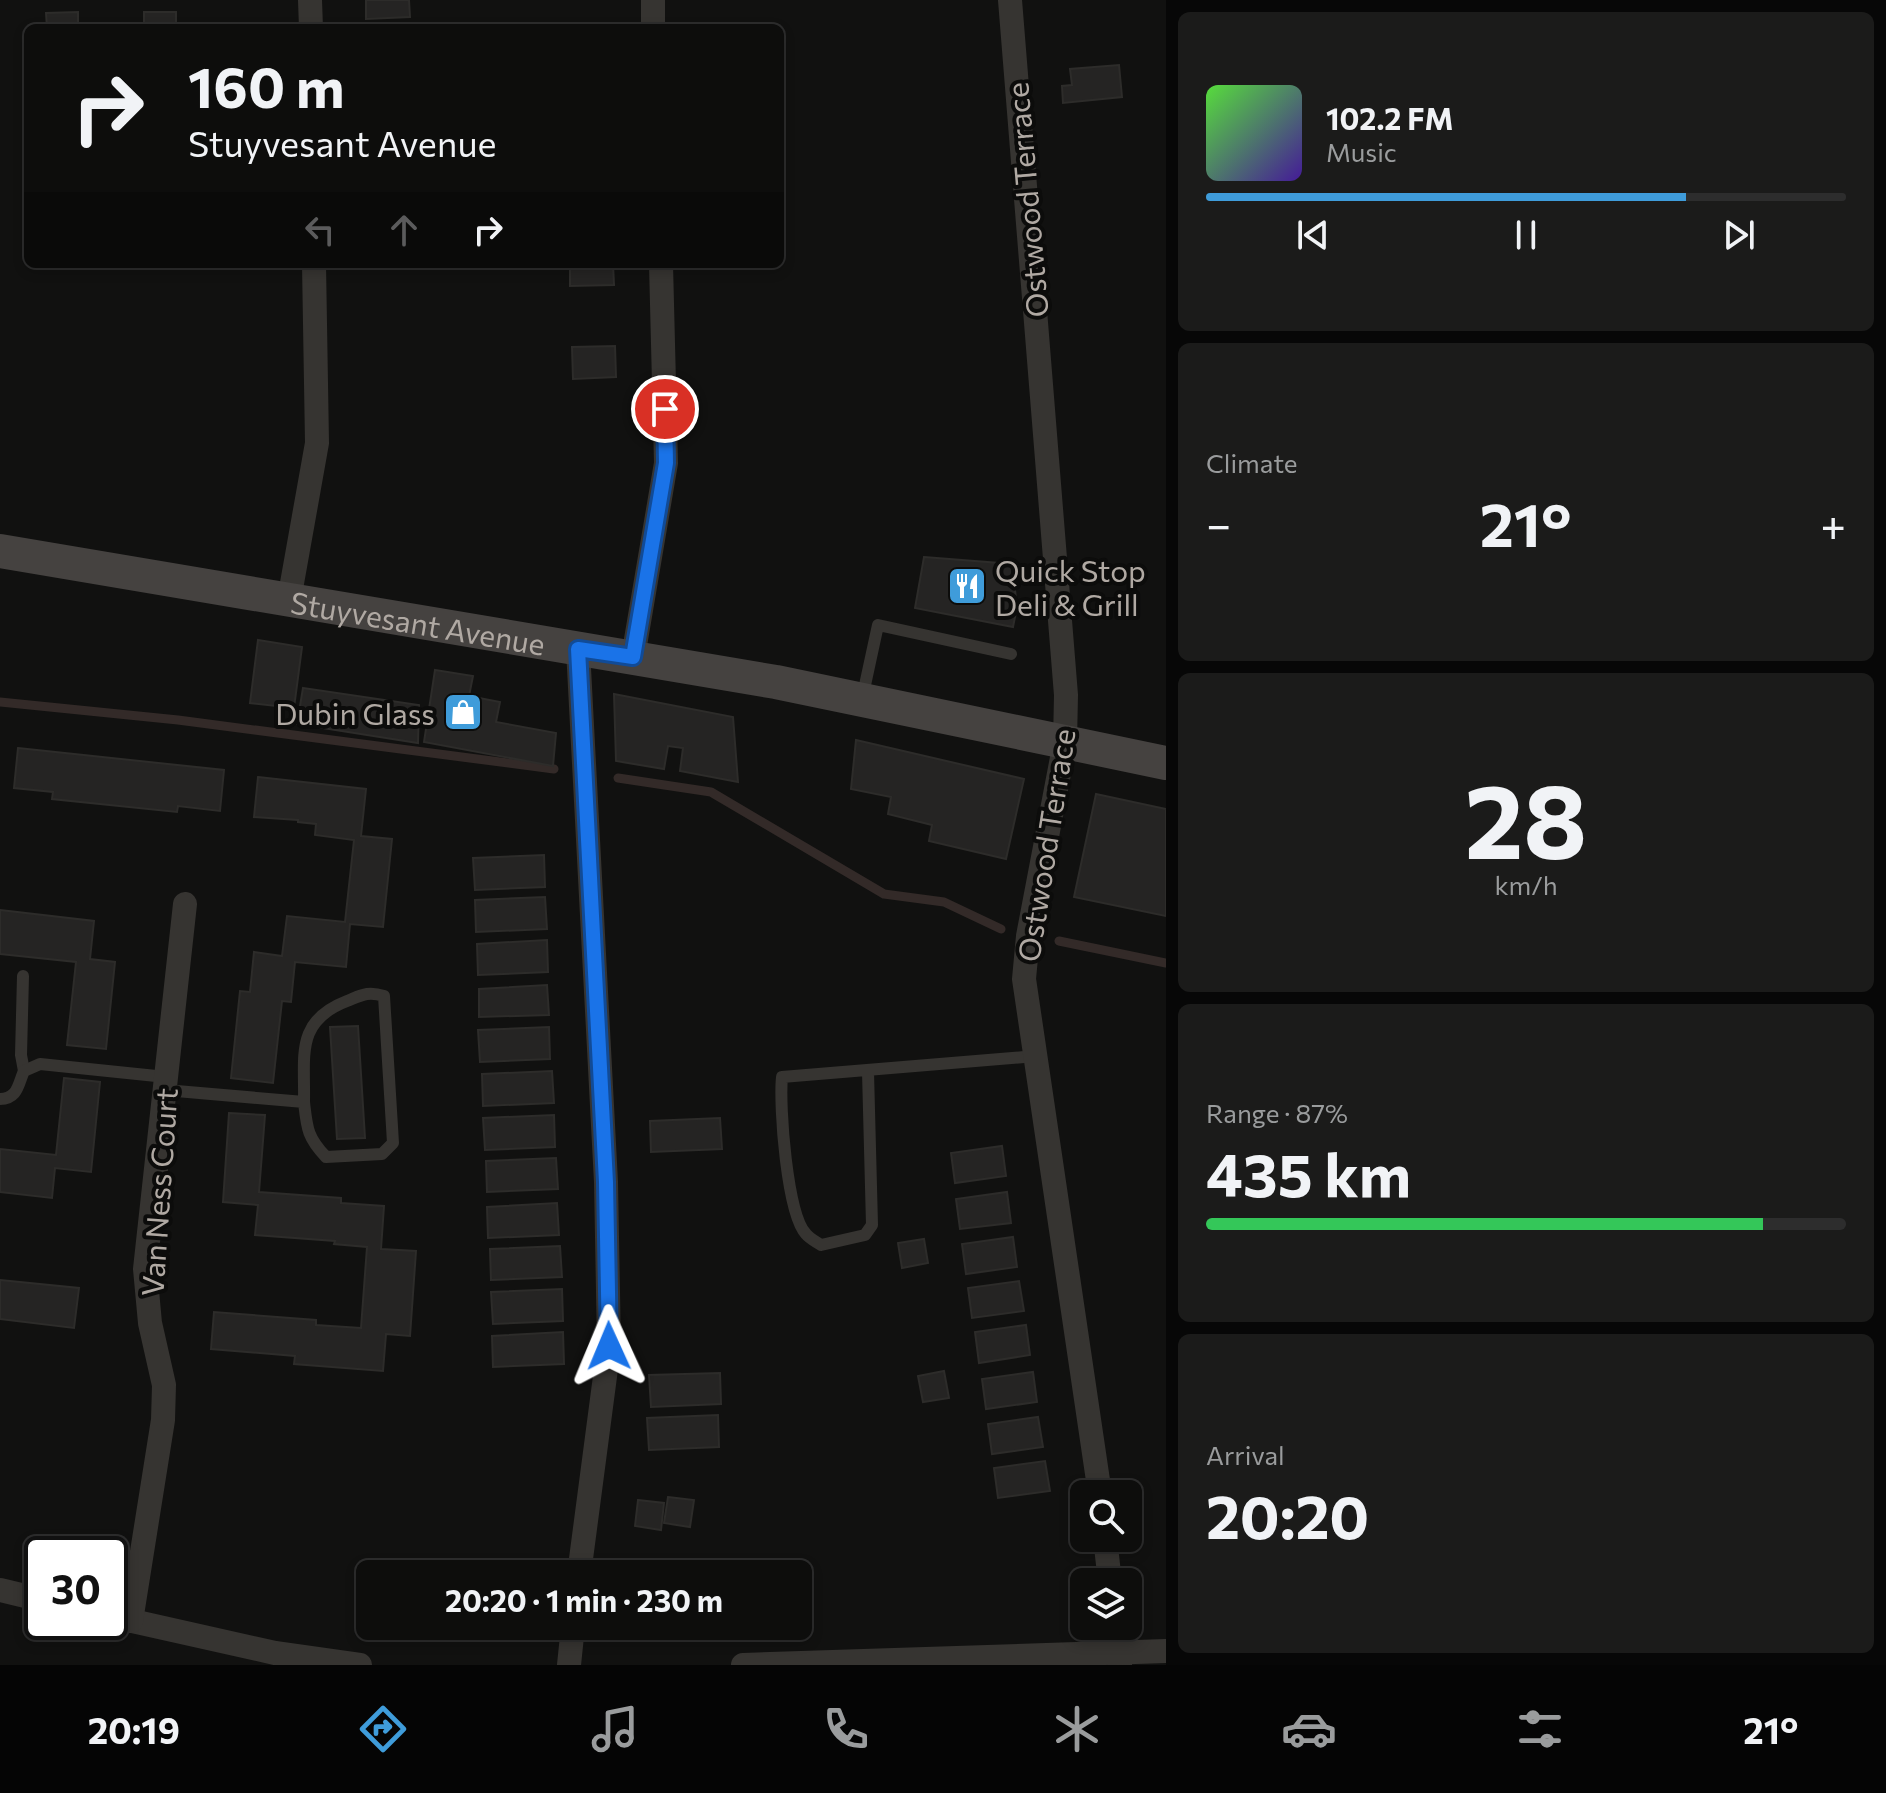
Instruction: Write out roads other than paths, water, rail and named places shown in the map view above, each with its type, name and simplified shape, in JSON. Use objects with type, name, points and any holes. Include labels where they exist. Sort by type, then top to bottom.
[{"type":"main road","name":"Stuyvesant Avenue","points":[[0,551],[633,657],[862,699],[1166,763]]},
{"type":"street","points":[[310,0],[311,24]]},
{"type":"street","points":[[653,0],[653,24]]},
{"type":"street","name":"Ostwood Terrace","points":[[1010,0],[1066,695],[1065,742],[1028,936],[1024,979],[1098,1480]]},
{"type":"street","points":[[289,600],[317,443],[314,268]]},
{"type":"street","points":[[633,657],[666,463],[661,268]]},
{"type":"street","points":[[578,649],[606,1182],[609,1346],[581,1560]]},
{"type":"street","name":"Van Ness Court","points":[[128,1581],[163,1420],[164,1385],[150,1323],[145,1269],[185,904]]},
{"type":"street","points":[[0,1590],[24,1596]]},
{"type":"street","points":[[128,1620],[275,1653],[360,1665]]},
{"type":"street","points":[[569,1665],[572,1640]]},
{"type":"street","points":[[743,1665],[1119,1659],[1166,1651]]},
{"type":"lane","points":[[862,699],[878,625],[1011,654]]},
{"type":"lane","points":[[0,1099],[17,1092],[24,1071],[21,1055],[23,976]]},
{"type":"lane","points":[[371,992],[384,996],[393,1143],[382,1154],[326,1157],[307,1132],[304,1102],[307,1032],[322,1013],[340,1004],[371,992]]},
{"type":"lane","points":[[868,1072],[872,1225],[865,1235],[821,1245],[805,1233],[797,1212],[785,1157],[780,1105],[782,1077],[1036,1056]]},
{"type":"lane","points":[[24,1071],[40,1064],[304,1102]]},
{"type":"waterway","points":[[0,702],[178,720],[554,769]]},
{"type":"waterway","points":[[618,778],[711,792],[884,894],[944,902],[1001,929]]},
{"type":"waterway","points":[[1059,941],[1166,963]]},
{"type":"place","name":"Quick Stop Deli & Grill","points":[[967,586]]},
{"type":"place","name":"Dubin Glass","points":[[463,712]]}]
